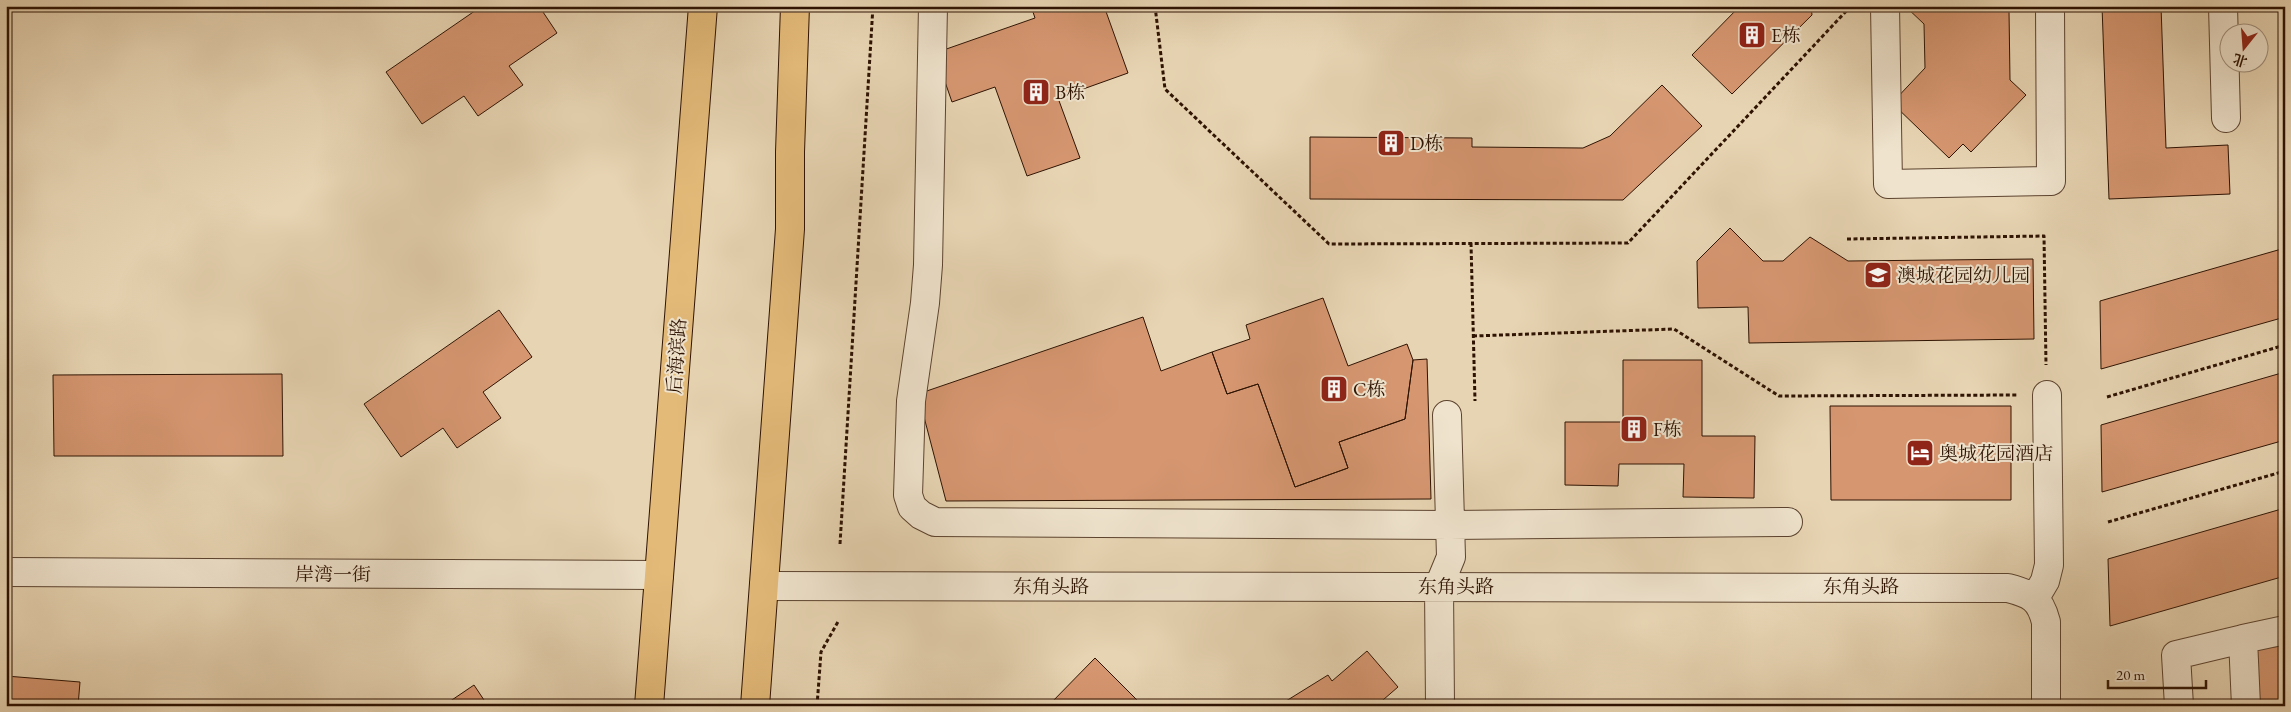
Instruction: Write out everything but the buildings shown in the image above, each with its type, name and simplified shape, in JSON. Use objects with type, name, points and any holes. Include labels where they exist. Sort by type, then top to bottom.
[{"type":"main road","name":"后海滨路","points":[[649,706],[703,6]]},
{"type":"main road","points":[[755,706],[790,229],[790,152],[795,6]]},
{"type":"street","points":[[933,6],[928,265],[909,423],[908,495],[912,507],[921,515],[935,522],[1450,524],[1788,522]]},
{"type":"street","points":[[1885,6],[1888,184],[2052,181],[2050,6]]},
{"type":"street","points":[[2222,6],[2226,118]]},
{"type":"street","points":[[2046,706],[2046,622],[2042,609],[2035,598],[2045,581],[2049,565],[2047,394]]},
{"type":"street","points":[[1440,706],[1439,586],[1451,557],[1447,415]]},
{"type":"street","name":"岸湾一街","points":[[6,572],[659,575]]},
{"type":"street","name":"东角头路","points":[[764,586],[1992,586],[2022,592],[2035,598]]},
{"type":"street","points":[[2179,706],[2176,655],[2285,630]]},
{"type":"street","points":[[2243,639],[2246,706]]},
{"type":"path","points":[[840,544],[873,6]]},
{"type":"path","points":[[1156,6],[1165,89],[1329,244],[1628,243],[1851,6]]},
{"type":"path","points":[[1473,336],[1674,329],[1779,396],[2047,394],[2044,236],[1847,239]]},
{"type":"path","points":[[2107,397],[2285,344]]},
{"type":"path","points":[[2108,522],[2285,471]]},
{"type":"path","points":[[817,706],[820,652],[840,620]]},
{"type":"place","name":"E栋","points":[[1752,35]]},
{"type":"place","name":"B栋","points":[[1036,92]]},
{"type":"place","name":"D栋","points":[[1391,143]]},
{"type":"place","name":"澳城花园幼儿园","points":[[1878,275]]},
{"type":"place","name":"C栋","points":[[1334,389]]},
{"type":"place","name":"F栋","points":[[1634,429]]},
{"type":"place","name":"奥城花园酒店","points":[[1920,453]]}]
